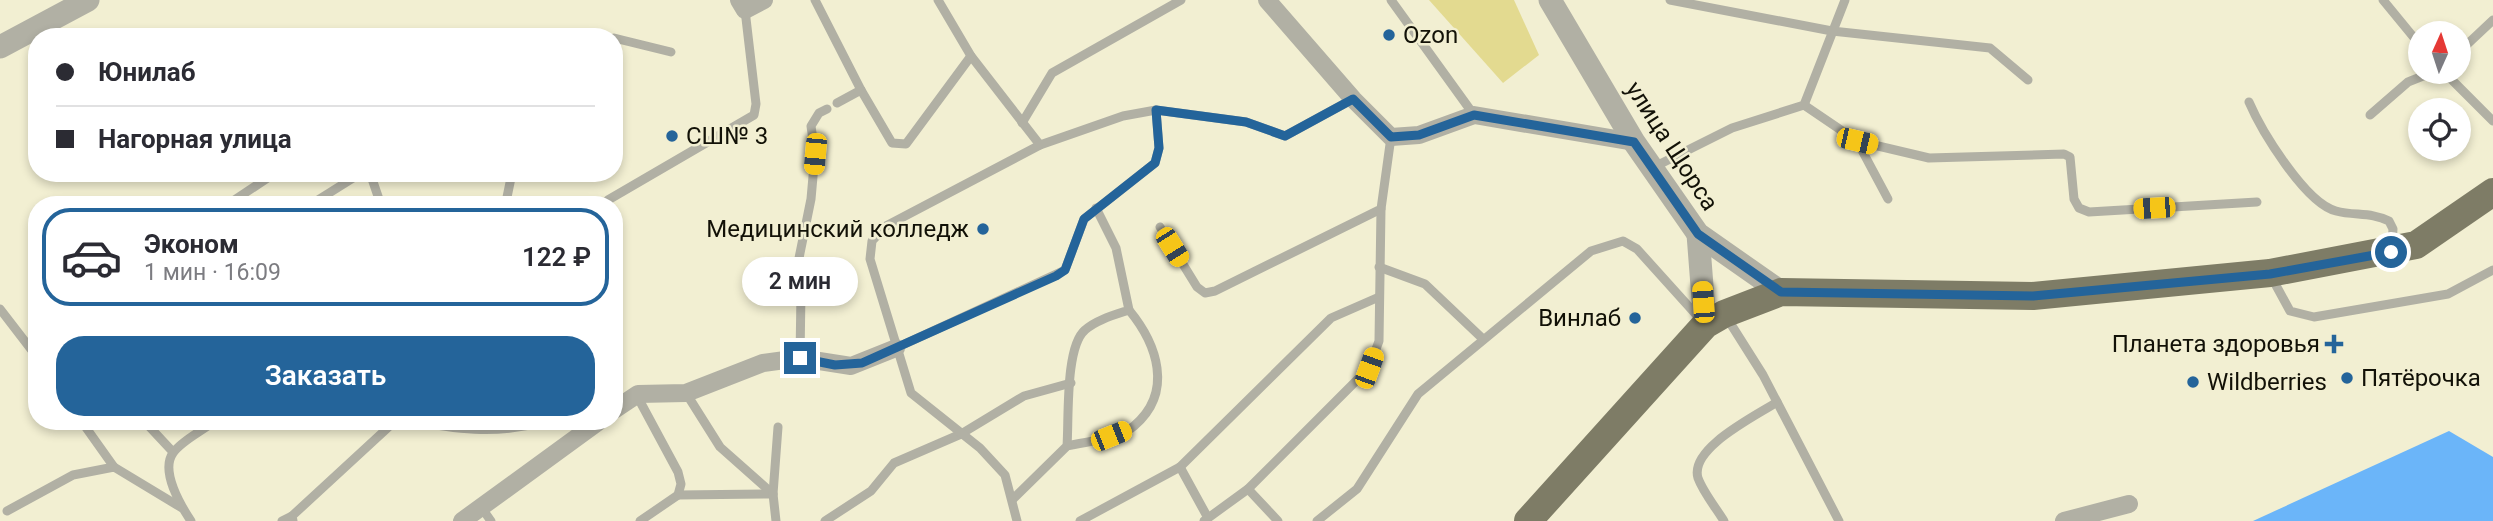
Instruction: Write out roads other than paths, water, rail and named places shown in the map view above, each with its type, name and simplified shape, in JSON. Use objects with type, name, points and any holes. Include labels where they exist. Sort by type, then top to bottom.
[{"type":"main road","points":[[1528,521],[1715,320],[1781,292],[2033,296],[2270,274],[2416,245],[2493,192]]},
{"type":"street","points":[[36,28],[88,0]]},
{"type":"street","points":[[742,5],[764,0]]},
{"type":"street","points":[[1267,0],[1353,99],[1391,137],[1419,135],[1474,115],[1634,142]]},
{"type":"street","name":"улица Щорса","points":[[1550,0],[1634,142],[1698,234],[1781,292]]},
{"type":"street","points":[[0,47],[28,32]]},
{"type":"street","points":[[1698,234],[1715,320]]},
{"type":"street","points":[[623,404],[638,394],[686,393],[763,363],[800,358],[851,366],[896,348]]},
{"type":"street","points":[[462,521],[486,514],[588,430]]},
{"type":"street","points":[[2064,521],[2129,504]]},
{"type":"lane","points":[[815,0],[861,90],[892,143],[905,144],[971,56]]},
{"type":"lane","points":[[938,0],[971,56],[1040,145]]},
{"type":"lane","points":[[1022,122],[1052,73],[1181,0]]},
{"type":"lane","points":[[1391,0],[1474,115]]},
{"type":"lane","points":[[1670,0],[1832,31],[1990,48],[2028,80]]},
{"type":"lane","points":[[1804,105],[1845,0]]},
{"type":"lane","points":[[2383,0],[2408,30]]},
{"type":"lane","points":[[615,196],[754,115],[756,104],[742,5]]},
{"type":"lane","points":[[2471,41],[2493,20]]},
{"type":"lane","points":[[623,40],[671,52]]},
{"type":"lane","points":[[2370,115],[2408,83]]},
{"type":"lane","points":[[2456,84],[2493,121]]},
{"type":"lane","points":[[837,103],[861,90]]},
{"type":"lane","points":[[1017,521],[1013,499],[1004,475],[980,448],[911,393],[870,259],[872,241],[886,226],[1040,145],[1123,116],[1156,110],[1246,122],[1285,136],[1353,99]]},
{"type":"lane","points":[[2249,102],[2262,132],[2306,190],[2334,211],[2372,213],[2389,221],[2393,229],[2391,252]]},
{"type":"lane","points":[[1804,105],[1857,141],[1929,158],[2064,154],[2070,157],[2074,200],[2078,208],[2089,212],[2257,202]]},
{"type":"lane","points":[[1651,168],[1732,128],[1804,105]]},
{"type":"lane","points":[[800,358],[801,292],[798,263],[811,199],[815,154],[811,126],[819,113],[827,109]]},
{"type":"lane","points":[[896,348],[1065,270],[1084,219],[1155,163],[1159,148],[1156,110]]},
{"type":"lane","points":[[1180,467],[1206,520],[1248,489],[1369,368],[1379,341],[1381,209],[1391,137]]},
{"type":"lane","points":[[1857,141],[1888,199]]},
{"type":"lane","points":[[240,196],[262,182]]},
{"type":"lane","points":[[324,196],[346,182]]},
{"type":"lane","points":[[1013,499],[1067,446],[1133,428],[1148,410],[1158,389],[1157,360],[1148,333],[1129,310],[1116,248],[1096,208]]},
{"type":"lane","points":[[1160,227],[1197,287],[1205,293],[1215,291],[1381,209]]},
{"type":"lane","points":[[1317,521],[1357,489],[1418,394],[1591,251],[1623,242],[1637,249],[1715,320],[1777,402],[1839,521]]},
{"type":"lane","points":[[1379,267],[1425,284],[1483,339]]},
{"type":"lane","points":[[2270,274],[2290,311],[2314,317],[2448,294],[2493,270]]},
{"type":"lane","points":[[1080,521],[1180,467],[1331,318],[1379,297]]},
{"type":"lane","points":[[0,309],[28,345]]},
{"type":"lane","points":[[1067,446],[1073,348],[1084,330],[1129,310]]},
{"type":"lane","points":[[825,521],[871,491],[894,463],[961,434],[1024,396],[1071,383]]},
{"type":"lane","points":[[686,393],[720,446],[774,494]]},
{"type":"lane","points":[[623,398],[638,394],[678,472],[681,484],[678,495]]},
{"type":"lane","points":[[1724,521],[1698,478],[1697,462],[1706,449],[1777,402]]},
{"type":"lane","points":[[776,521],[774,494],[778,427]]},
{"type":"lane","points":[[88,430],[114,467],[182,508]]},
{"type":"lane","points":[[152,430],[173,452]]},
{"type":"lane","points":[[191,521],[182,508],[170,473],[173,452],[203,430]]},
{"type":"lane","points":[[282,521],[293,518],[386,430]]},
{"type":"lane","points":[[466,430],[512,430]]},
{"type":"lane","points":[[6,511],[73,475],[114,467]]},
{"type":"lane","points":[[1248,489],[1278,521]]},
{"type":"lane","points":[[640,521],[678,495],[774,494]]},
{"type":"water","points":[[2449,431],[2493,457],[2493,521],[2253,521]]},
{"type":"place","name":"Ozon","points":[[1389,35]]},
{"type":"place","name":"СШ№ 3","points":[[672,136]]},
{"type":"place","name":"Медицинский колледж","points":[[983,229]]},
{"type":"place","name":"Винлаб","points":[[1635,318]]},
{"type":"place","name":"Планета здоровья","points":[[2334,344]]},
{"type":"place","name":"Пятёрочка","points":[[2347,378]]},
{"type":"place","name":"Wildberries","points":[[2193,382]]}]
